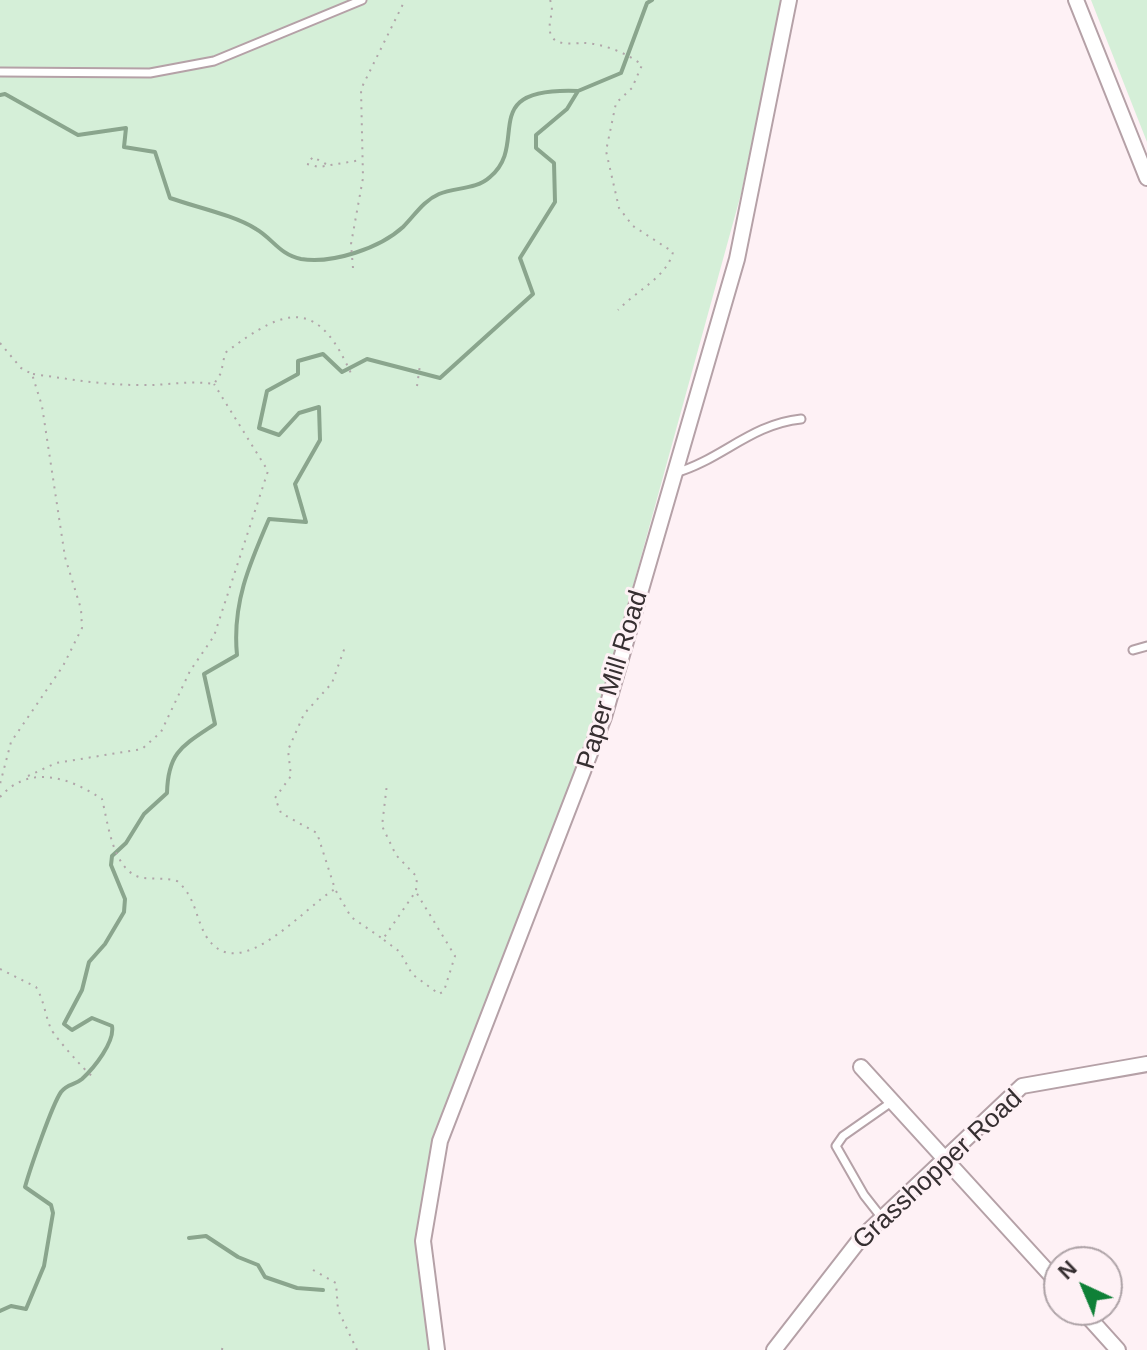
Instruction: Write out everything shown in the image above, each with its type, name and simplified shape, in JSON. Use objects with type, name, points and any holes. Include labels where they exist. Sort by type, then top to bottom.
[{"type":"street","name":"Paper Mill Road","points":[[437,1350],[423,1241],[440,1141],[591,756],[737,259],[789,0]]},
{"type":"street","points":[[1076,0],[1147,178]]},
{"type":"street","name":"Grasshopper Road","points":[[774,1350],[861,1238],[1022,1086],[1147,1064]]},
{"type":"street","points":[[861,1067],[946,1156],[1043,1266]]},
{"type":"street","points":[[1096,1326],[1118,1350]]},
{"type":"lane","points":[[0,72],[150,73],[214,61],[362,0]]},
{"type":"lane","points":[[675,473],[700,464],[752,431],[801,419]]},
{"type":"lane","points":[[1133,650],[1147,646]]},
{"type":"lane","points":[[882,1218],[856,1183],[836,1146],[843,1136],[893,1101]]},
{"type":"path","points":[[353,268],[351,244],[363,178],[361,89],[405,0]]},
{"type":"path","points":[[550,0],[553,10],[550,27],[553,38],[559,43],[599,44],[638,61],[642,72],[616,103],[606,151],[619,208],[633,226],[673,252],[660,277],[639,288],[618,310]]},
{"type":"path","points":[[326,164],[362,160]]},
{"type":"path","points":[[214,384],[221,373],[225,353],[256,329],[293,317],[320,323],[339,347],[353,378]]},
{"type":"path","points":[[0,343],[21,368],[32,374],[87,383],[144,385],[186,380],[214,384]]},
{"type":"path","points":[[417,386],[420,365]]},
{"type":"path","points":[[0,784],[11,742],[70,656],[82,628],[81,609],[65,557],[42,406],[32,374]]},
{"type":"path","points":[[0,797],[27,777],[56,763],[142,749],[169,720],[190,671],[214,636],[268,471],[214,384]]},
{"type":"path","points":[[345,647],[326,694],[304,714],[288,750],[291,776],[275,798],[281,813],[317,833],[335,889],[351,917],[400,952],[412,974],[439,994],[444,991],[455,956],[416,891]]},
{"type":"path","points":[[27,777],[64,781],[102,799],[120,860],[138,876],[168,878],[187,889],[205,934],[226,954],[248,953],[260,947],[335,889]]},
{"type":"path","points":[[383,939],[416,891],[417,877],[391,848],[382,826],[387,784]]},
{"type":"path","points":[[0,969],[36,987],[53,1033],[69,1048],[79,1068],[92,1076]]},
{"type":"path","points":[[313,1270],[336,1283],[338,1310],[357,1350]]},
{"type":"path","points":[[222,1350],[223,1344]]},
{"type":"green space","points":[[0,0],[782,0],[741,194],[593,731],[544,865],[463,1058],[434,1141],[417,1243],[432,1350],[0,1350]]},
{"type":"green space","points":[[1091,0],[1147,0],[1147,142]]},
{"type":"waterway","points":[[0,1311],[11,1306],[26,1309],[44,1266],[53,1213],[51,1205],[25,1187],[52,1110],[63,1089],[82,1079],[98,1062],[112,1032],[112,1026],[92,1018],[72,1030],[64,1024],[82,990],[89,962],[105,944],[124,912],[125,899],[111,865],[112,856],[126,843],[144,814],[167,793],[170,768],[179,751],[215,724],[204,674],[237,655],[240,602],[269,519],[306,522],[295,484],[320,440],[319,407],[299,413],[279,435],[259,428],[267,391],[298,374],[298,361],[323,354],[342,372],[367,359],[440,378],[533,294],[520,258],[555,202],[554,163],[536,148],[536,135],[567,109],[578,91],[621,73],[647,3],[652,0]]},
{"type":"waterway","points":[[0,95],[5,94],[78,135],[126,128],[124,147],[155,152],[170,198],[247,224],[287,254],[314,260],[341,257],[382,242],[403,227],[433,197],[484,181],[501,163],[515,107],[526,98],[546,92],[578,91]]},
{"type":"waterway","points":[[189,1238],[206,1236],[238,1257],[258,1265],[265,1277],[297,1288],[323,1290]]}]
